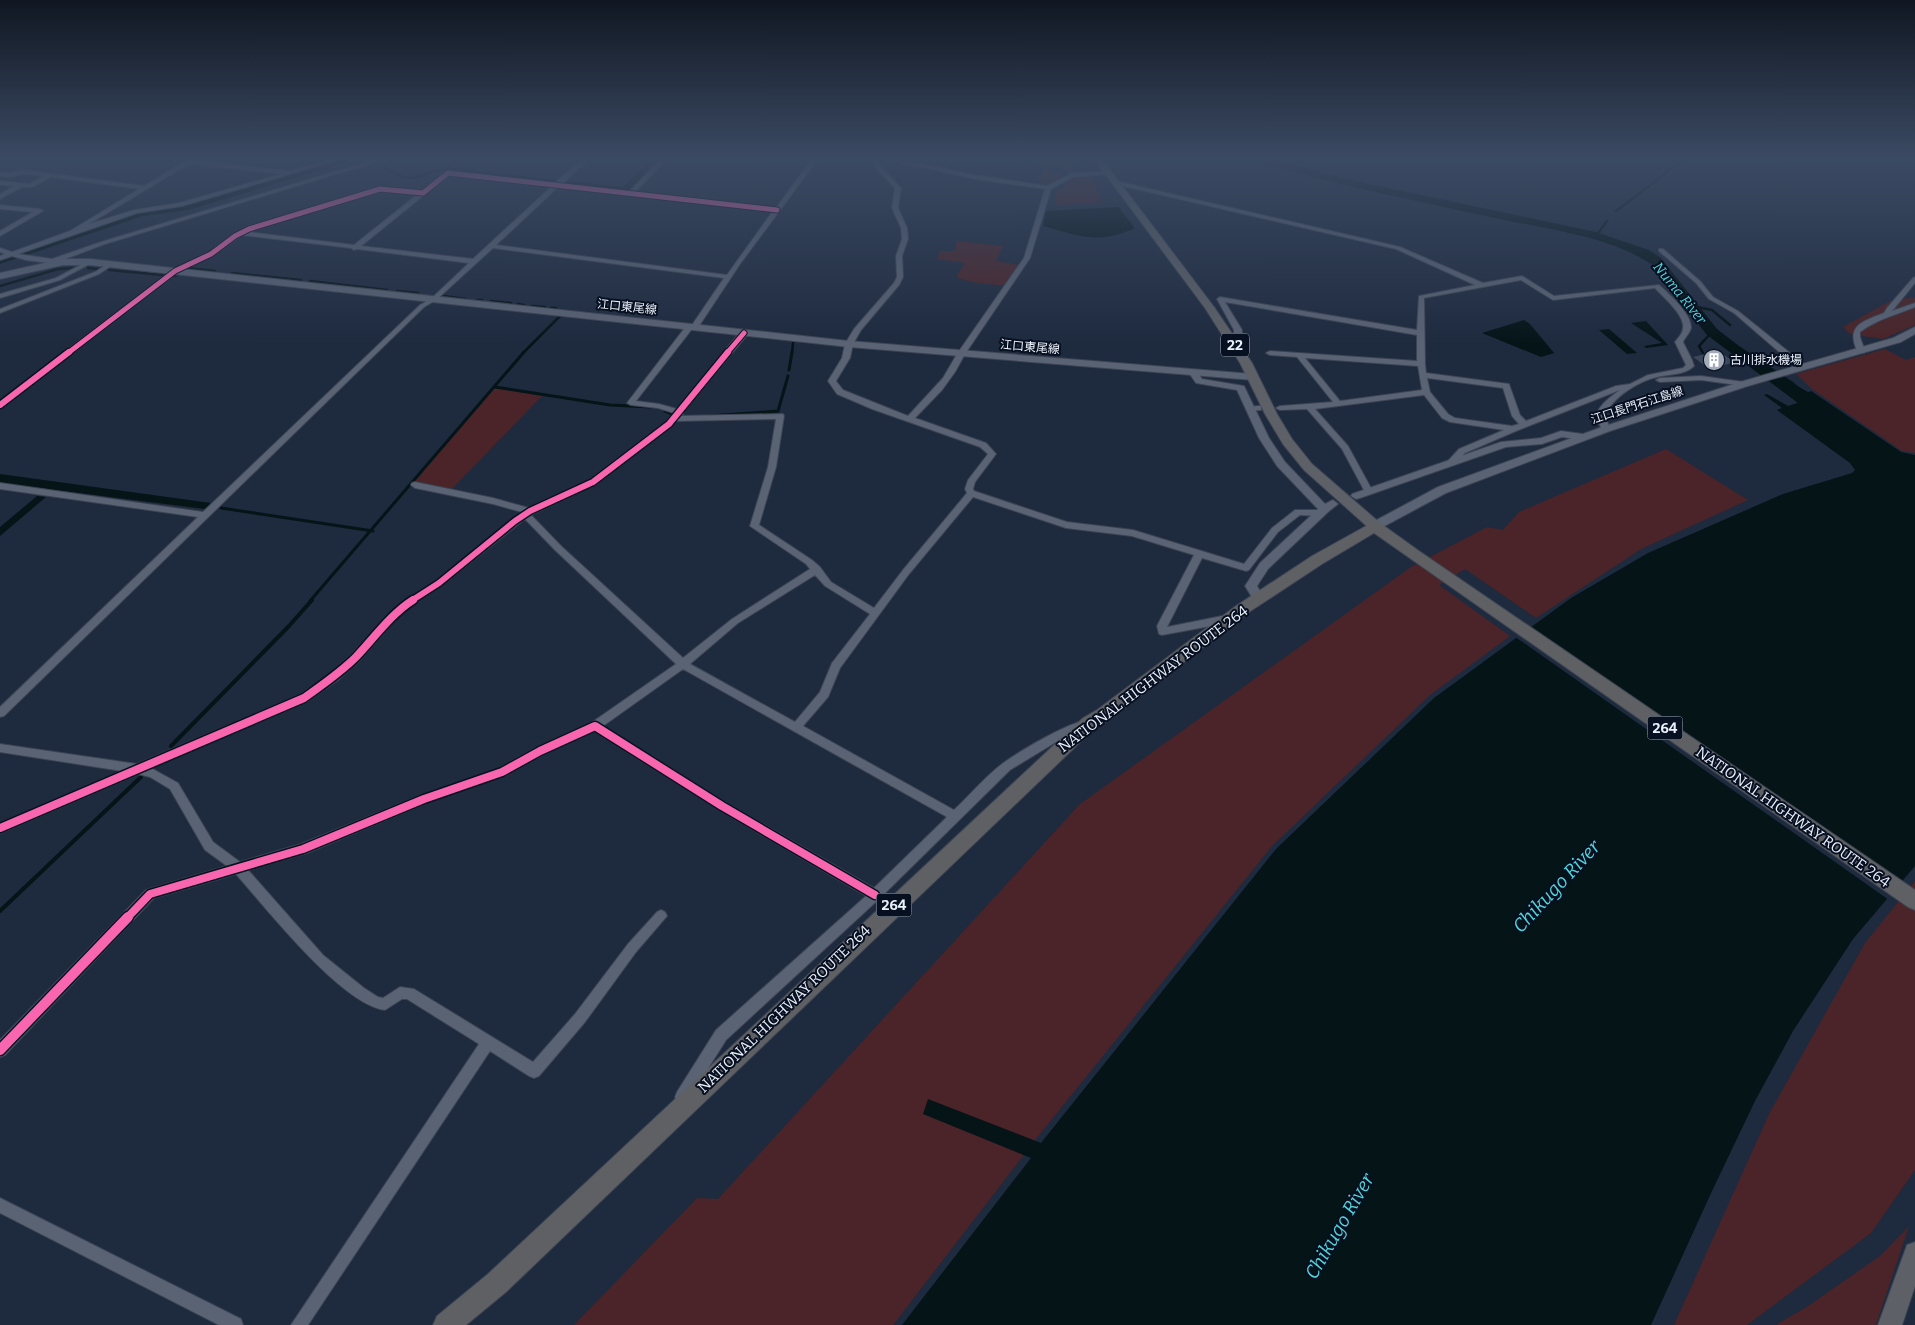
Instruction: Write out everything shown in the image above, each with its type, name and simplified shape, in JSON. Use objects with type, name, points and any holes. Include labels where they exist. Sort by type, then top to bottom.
[{"type":"highway","name":"NATIONAL HIGHWAY ROUTE 264","points":[[446,1325],[497,1283],[924,876],[1089,723],[1103,715],[1259,599],[1375,526],[1414,555],[1915,901]]},
{"type":"main road","name":"22","points":[[1144,221],[1237,348],[1287,442],[1308,467],[1375,526]]},
{"type":"main road","name":"江口東尾線","points":[[0,276],[54,262],[90,262],[849,344],[1253,377]]},
{"type":"main road","name":"江口長門石江島線","points":[[1375,526],[1442,490],[1606,429],[1744,384],[1897,340],[1915,330]]},
{"type":"main road","points":[[1890,1325],[1915,1253]]},
{"type":"street","points":[[0,234],[23,221]]},
{"type":"street","points":[[72,232],[91,221]]},
{"type":"street","points":[[0,258],[106,221]]},
{"type":"street","points":[[0,250],[54,262],[103,243],[177,221]]},
{"type":"street","points":[[0,405],[175,271],[211,254],[240,233],[279,221]]},
{"type":"street","points":[[354,248],[388,221]]},
{"type":"street","points":[[0,713],[422,306],[434,298],[518,221]]},
{"type":"street","points":[[769,221],[692,327],[631,403],[659,406],[678,416],[780,416],[772,467],[754,526],[817,569],[828,584],[876,613]]},
{"type":"street","points":[[901,221],[904,228],[905,239],[899,256],[900,277],[858,329],[849,344],[846,358],[832,381],[840,392],[975,442],[990,450],[991,458],[971,482],[969,489],[971,493]]},
{"type":"street","points":[[910,419],[935,392],[959,361],[961,354],[1027,258],[1038,221]]},
{"type":"street","points":[[1278,221],[1398,248],[1481,285]]},
{"type":"street","points":[[240,233],[474,262]]},
{"type":"street","points":[[491,246],[728,278]]},
{"type":"street","points":[[1661,250],[1698,282],[1711,298],[1736,312],[1802,367]]},
{"type":"street","points":[[0,296],[58,279],[90,262]]},
{"type":"street","points":[[0,311],[97,273],[111,264]]},
{"type":"street","points":[[1513,428],[1453,420],[1445,416],[1426,392],[1421,364],[1420,298],[1522,278],[1553,298],[1657,286],[1684,316],[1687,323],[1687,330],[1679,342],[1680,347],[1690,361],[1690,366],[1685,370],[1646,378],[1633,386],[1604,408],[1601,420],[1606,429]]},
{"type":"street","points":[[1888,314],[1889,309],[1915,278]]},
{"type":"street","points":[[1237,348],[1238,330],[1220,300],[1420,333]]},
{"type":"street","points":[[1861,351],[1856,337],[1857,331],[1862,326],[1888,314],[1915,305]]},
{"type":"street","points":[[0,828],[304,698],[334,677],[354,659],[402,607],[440,583],[528,512],[600,477],[678,416],[744,332]]},
{"type":"street","points":[[1270,353],[1421,364]]},
{"type":"street","points":[[1298,354],[1337,402]]},
{"type":"street","points":[[1194,373],[1199,381],[1238,387],[1254,408],[1264,438],[1281,464],[1325,509]]},
{"type":"street","points":[[1424,375],[1506,386],[1516,416],[1524,424]]},
{"type":"street","points":[[1451,462],[1462,451],[1513,428],[1619,388],[1657,381],[1701,378],[1744,384]]},
{"type":"street","points":[[1280,408],[1309,407],[1426,392]]},
{"type":"street","points":[[1309,407],[1345,448],[1368,490]]},
{"type":"street","points":[[1356,496],[1368,490],[1505,444],[1542,441],[1561,434],[1584,437]]},
{"type":"street","points":[[415,485],[493,501],[528,512],[558,548],[683,664],[956,816]]},
{"type":"street","points":[[0,486],[206,515]]},
{"type":"street","points":[[971,493],[1066,525],[1133,533],[1246,568],[1275,530],[1298,512],[1325,509]]},
{"type":"street","points":[[796,728],[824,694],[836,666],[906,572],[971,493]]},
{"type":"street","points":[[1259,599],[1251,586],[1264,566],[1325,509]]},
{"type":"street","points":[[1200,553],[1162,626],[1162,631],[1230,619]]},
{"type":"street","points":[[0,1050],[150,894],[303,849],[424,799],[502,772],[540,751],[595,726],[683,664],[735,621],[817,569]]},
{"type":"street","points":[[674,1114],[682,1096],[722,1035],[875,895],[1006,767],[1071,728],[1089,723]]},
{"type":"street","points":[[595,726],[722,806],[875,895]]},
{"type":"street","points":[[0,748],[138,769],[152,773],[174,786],[209,846],[238,868],[319,959],[359,992],[376,1003],[385,1004],[400,993],[409,992],[534,1071],[580,1018],[632,948],[661,916]]},
{"type":"street","points":[[299,1325],[487,1043]]},
{"type":"street","points":[[0,1205],[235,1325]]},
{"type":"shaded area","points":[[957,241],[1003,246],[996,261],[1019,265],[1004,286],[974,282],[956,277],[965,263],[937,259],[940,251],[955,251]]},
{"type":"shaded area","points":[[1915,297],[1915,325],[1883,339],[1850,334],[1843,327],[1890,301]]},
{"type":"shaded area","points":[[1885,349],[1906,360],[1915,357],[1915,453],[1902,451],[1812,389],[1796,374]]},
{"type":"shaded area","points":[[495,388],[542,396],[452,489],[415,481]]},
{"type":"shaded area","points":[[1666,449],[1748,500],[1641,549],[1536,618],[1465,569],[1439,585],[1510,636],[1430,695],[1272,846],[1036,1139],[893,1325],[574,1325],[697,1198],[718,1199],[1080,804],[1411,567],[1487,527],[1503,530],[1519,512]]},
{"type":"shaded area","points":[[1915,881],[1915,1170],[1871,1233],[1747,1325],[1674,1325],[1770,1112],[1865,943]]},
{"type":"shaded area","points":[[1909,1226],[1876,1325],[1776,1325],[1808,1306],[1880,1256]]},
{"type":"water","points":[[1044,221],[1129,221],[1135,228],[1110,236],[1089,237],[1043,226]]},
{"type":"water","points":[[1524,320],[1530,324],[1554,353],[1541,357],[1482,333]]},
{"type":"water","points":[[1646,321],[1668,345],[1646,348],[1644,346],[1662,343],[1631,323]]},
{"type":"water","points":[[1609,329],[1637,353],[1627,354],[1599,330]]},
{"type":"water","name":"Chikugo River","points":[[1792,383],[1808,392],[1811,391],[1901,452],[1915,455],[1915,866],[1853,939],[1793,1031],[1755,1101],[1651,1325],[902,1325],[1031,1158],[923,1114],[928,1099],[1041,1143],[1276,849],[1434,698],[1571,598],[1648,553],[1783,494],[1852,473],[1855,470],[1850,463],[1777,410],[1782,408],[1764,395],[1767,394],[1788,406],[1800,402],[1782,386]]},
{"type":"water","points":[[0,474],[211,503],[205,509],[0,483]]},
{"type":"water","points":[[37,496],[46,497],[0,536],[0,527]]},
{"type":"pier","points":[[1526,627],[1901,886],[1889,900],[1514,636]]},
{"type":"building","name":"古川排水機場","points":[[1718,351],[1735,362],[1710,369],[1693,357]]},
{"type":"waterway","points":[[0,260],[115,221]]},
{"type":"waterway","name":"Numa River","points":[[1525,221],[1596,236],[1644,253],[1656,261],[1712,332],[1808,402]]},
{"type":"waterway","points":[[1596,236],[1607,221]]},
{"type":"waterway","points":[[0,286],[58,269],[74,268]]},
{"type":"waterway","points":[[88,268],[98,269]]},
{"type":"waterway","points":[[188,268],[215,271]]},
{"type":"waterway","points":[[109,270],[163,275]]},
{"type":"waterway","points":[[232,273],[301,280]]},
{"type":"waterway","points":[[173,276],[178,275]]},
{"type":"waterway","points":[[310,281],[387,290]]},
{"type":"waterway","points":[[397,291],[418,293]]},
{"type":"waterway","points":[[444,296],[466,299]]},
{"type":"waterway","points":[[477,300],[482,300]]},
{"type":"waterway","points":[[491,301],[511,303]]},
{"type":"waterway","points":[[518,304],[524,305]]},
{"type":"waterway","points":[[532,306],[545,307]]},
{"type":"waterway","points":[[1692,306],[1712,310],[1730,325]]},
{"type":"waterway","points":[[551,308],[556,308]]},
{"type":"waterway","points":[[524,352],[560,316]]},
{"type":"waterway","points":[[1703,353],[1699,346],[1712,332]]},
{"type":"waterway","points":[[792,353],[793,343]]},
{"type":"waterway","points":[[370,531],[524,352]]},
{"type":"waterway","points":[[789,370],[792,352]]},
{"type":"waterway","points":[[710,416],[778,411],[788,376]]},
{"type":"waterway","points":[[495,387],[610,405],[652,407]]},
{"type":"waterway","points":[[665,411],[675,415]]},
{"type":"waterway","points":[[221,508],[370,531]]},
{"type":"waterway","points":[[310,601],[370,531]]},
{"type":"waterway","points":[[171,746],[289,626],[312,600]]},
{"type":"waterway","points":[[0,911],[141,777]]},
{"type":"cycle path","points":[[0,405],[175,271],[211,254],[235,236],[249,229],[276,221]]},
{"type":"cycle path","points":[[0,828],[304,698],[334,677],[354,659],[402,607],[439,583],[515,521],[530,511],[593,482],[669,424],[744,333]]},
{"type":"cycle path","points":[[0,1050],[150,894],[303,849],[424,799],[502,772],[540,751],[595,726],[722,806],[875,895]]},
{"type":"place","name":"古川排水機場","points":[[1714,360]]}]
